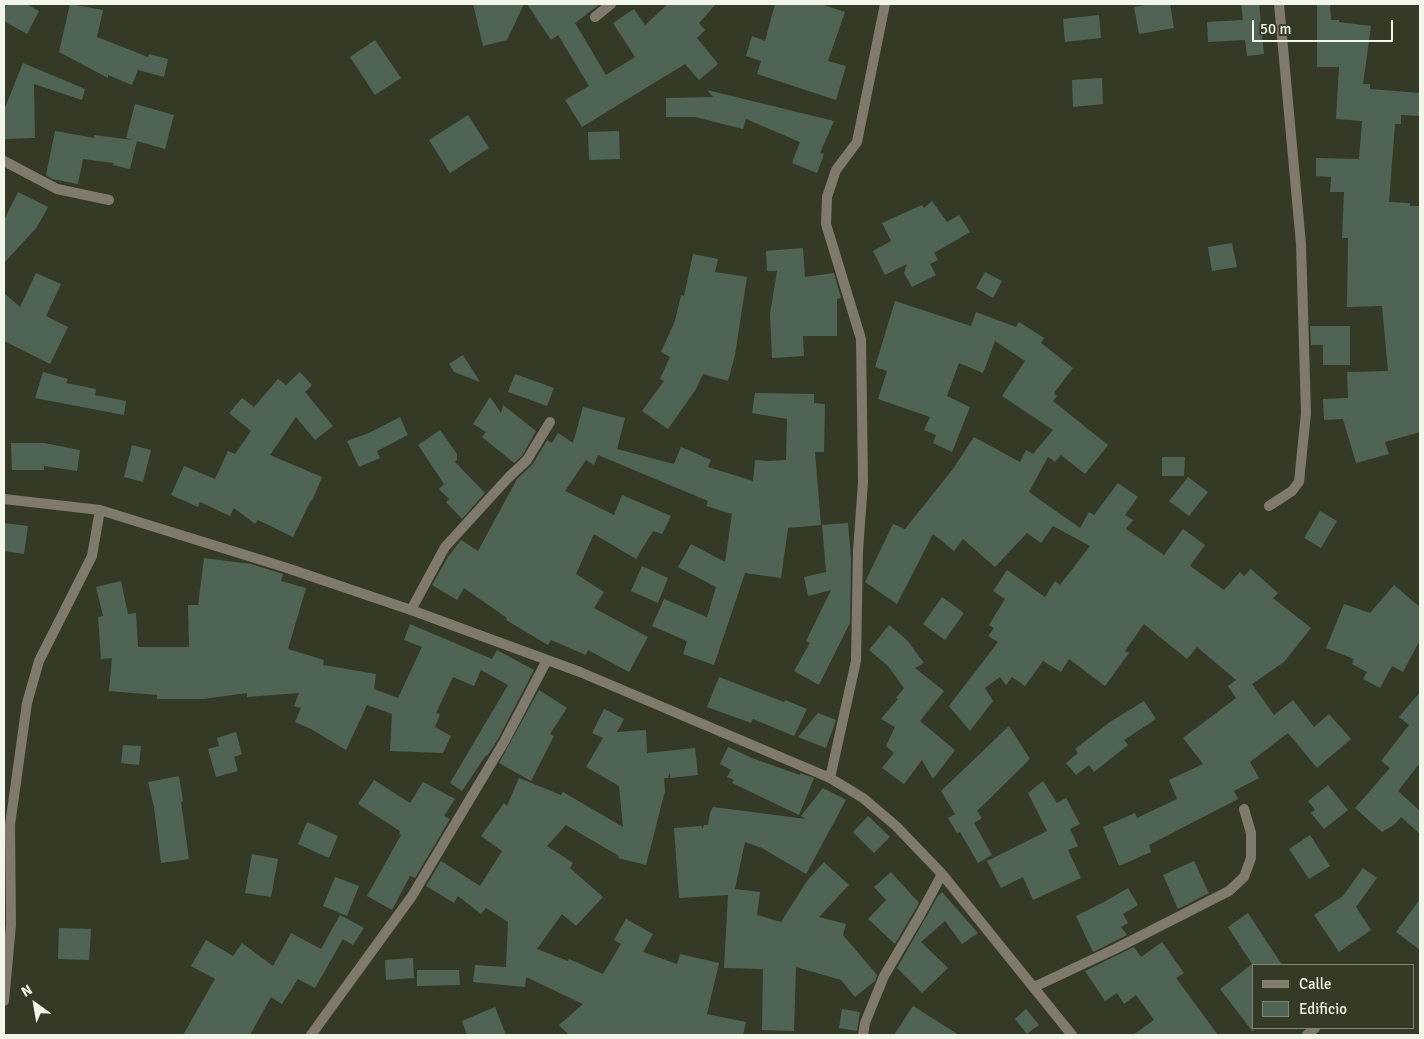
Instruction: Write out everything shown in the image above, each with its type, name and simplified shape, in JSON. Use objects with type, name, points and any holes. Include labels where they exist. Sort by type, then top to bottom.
[{"type":"street","points":[[595,17],[611,4]]},
{"type":"street","points":[[830,778],[856,661],[858,551],[863,482],[861,339],[826,224],[827,197],[836,170],[857,142],[885,4]]},
{"type":"street","points":[[1269,506],[1292,491],[1300,482],[1306,414],[1302,244],[1280,4]]},
{"type":"street","points":[[4,161],[57,188],[110,200]]},
{"type":"street","points":[[410,610],[445,547],[527,460],[550,422]]},
{"type":"street","points":[[4,499],[100,510],[284,567],[410,610],[580,672],[830,778],[864,798],[896,826],[942,874],[1072,1035]]},
{"type":"street","points":[[4,1001],[11,924],[7,883],[10,825],[27,703],[39,661],[92,556],[100,510]]},
{"type":"street","points":[[311,1035],[412,896],[504,742],[547,660]]},
{"type":"street","points":[[1034,987],[1115,949],[1229,891],[1244,877],[1251,858],[1251,833],[1244,809]]},
{"type":"street","points":[[863,1035],[865,1023],[884,976],[942,874]]},
{"type":"building","points":[[4,4],[26,4],[39,11],[27,34],[4,21]]},
{"type":"building","points":[[70,4],[103,10],[97,37],[148,57],[149,54],[168,59],[164,77],[138,70],[132,85],[108,75],[108,78],[59,52]]},
{"type":"building","points":[[473,4],[524,4],[507,40],[483,46]]},
{"type":"building","points":[[527,4],[600,4],[575,23],[606,75],[635,57],[613,23],[634,9],[645,25],[668,4],[716,4],[699,23],[705,30],[697,38],[718,64],[699,80],[685,64],[582,127],[565,100],[589,86],[558,35],[551,40]]},
{"type":"building","points":[[775,4],[821,4],[845,12],[828,61],[846,66],[836,100],[757,74],[761,61],[746,56],[752,36],[765,41]]},
{"type":"building","points":[[1151,4],[1170,4],[1174,28],[1139,34],[1134,7]]},
{"type":"building","points":[[1241,4],[1259,4],[1264,54],[1247,56],[1245,40],[1208,42],[1207,22],[1243,20]]},
{"type":"building","points":[[1317,4],[1330,4],[1331,20],[1371,26],[1363,84],[1370,84],[1370,89],[1420,93],[1420,116],[1401,115],[1401,124],[1395,124],[1389,202],[1410,203],[1410,206],[1420,206],[1420,432],[1385,442],[1389,454],[1356,463],[1343,419],[1324,420],[1323,399],[1348,398],[1347,372],[1388,371],[1382,306],[1347,307],[1348,238],[1342,238],[1344,192],[1330,192],[1331,177],[1316,176],[1316,158],[1359,159],[1362,121],[1336,119],[1339,67],[1317,67]]},
{"type":"building","points":[[1099,15],[1101,38],[1065,42],[1063,19]]},
{"type":"building","points":[[375,40],[401,78],[375,95],[350,57]]},
{"type":"building","points":[[23,63],[85,89],[82,100],[34,84],[35,138],[4,139],[4,110]]},
{"type":"building","points":[[1102,78],[1103,104],[1073,107],[1072,80]]},
{"type":"building","points":[[707,90],[834,121],[820,153],[824,154],[817,173],[792,163],[800,142],[746,119],[743,129],[695,117],[666,117],[666,98],[713,97]]},
{"type":"building","points":[[135,104],[174,115],[165,149],[137,141],[130,169],[113,165],[114,163],[83,159],[78,184],[52,179],[46,175],[55,131],[94,138],[94,135],[133,140],[126,138]]},
{"type":"building","points":[[468,115],[489,148],[450,173],[429,140]]},
{"type":"building","points":[[619,131],[620,159],[589,160],[588,132]]},
{"type":"building","points":[[18,192],[48,207],[37,227],[4,263],[4,220]]},
{"type":"building","points":[[932,201],[947,222],[959,215],[970,232],[934,253],[938,260],[930,264],[936,275],[912,287],[904,273],[907,264],[885,275],[873,251],[891,241],[882,223],[922,205],[924,208]]},
{"type":"building","points":[[1232,243],[1237,267],[1212,271],[1208,247]]},
{"type":"building","points":[[803,248],[805,277],[834,273],[841,298],[837,299],[837,336],[803,336],[804,356],[772,358],[770,314],[777,271],[767,271],[766,251]]},
{"type":"building","points":[[693,254],[718,259],[715,272],[747,277],[735,355],[728,381],[703,374],[696,389],[668,429],[642,411],[664,381],[660,379],[670,357],[661,352],[675,321],[681,295],[684,296]]},
{"type":"building","points":[[985,272],[1002,281],[993,298],[976,288]]},
{"type":"building","points":[[36,273],[61,284],[46,316],[68,327],[50,364],[4,341],[4,293],[20,307]]},
{"type":"building","points":[[895,301],[971,326],[976,312],[1016,327],[1019,322],[1044,338],[1041,343],[1073,368],[1054,393],[1057,396],[1053,401],[1108,445],[1085,474],[1061,455],[1055,462],[1048,457],[1029,492],[1080,528],[1089,512],[1094,515],[1118,483],[1138,497],[1125,515],[1133,520],[1126,529],[1164,555],[1183,529],[1205,545],[1190,566],[1224,590],[1240,572],[1244,576],[1251,569],[1278,593],[1273,598],[1311,628],[1284,662],[1252,684],[1274,715],[1293,700],[1314,727],[1329,714],[1351,739],[1317,768],[1288,733],[1250,762],[1259,778],[1234,791],[1238,799],[1149,845],[1151,852],[1119,866],[1103,827],[1135,813],[1137,818],[1177,799],[1169,780],[1203,764],[1183,738],[1236,698],[1228,686],[1236,680],[1197,647],[1187,659],[1144,624],[1125,651],[1129,653],[1105,686],[1069,659],[1061,672],[1043,661],[1025,686],[1012,677],[1006,685],[1000,677],[985,688],[993,701],[970,731],[949,706],[998,642],[988,636],[994,628],[989,625],[1005,599],[993,591],[1007,570],[1045,597],[1055,581],[1060,585],[1090,546],[1053,526],[1041,543],[1027,533],[995,567],[963,539],[954,551],[933,534],[897,604],[865,582],[893,524],[905,529],[953,469],[974,437],[1020,462],[1026,450],[1033,454],[1053,430],[1002,396],[1025,361],[995,341],[983,373],[959,363],[947,396],[970,407],[952,452],[933,443],[936,435],[924,430],[930,417],[878,399],[887,371],[875,367]]},
{"type":"building","points":[[1310,326],[1350,326],[1350,365],[1323,365],[1323,345],[1311,345]]},
{"type":"building","points":[[463,355],[480,382],[454,372],[449,364]]},
{"type":"building","points":[[43,372],[68,379],[66,383],[96,389],[95,395],[126,401],[124,415],[35,398]]},
{"type":"building","points":[[300,372],[312,385],[305,392],[333,426],[315,440],[296,417],[270,455],[322,477],[293,537],[258,520],[255,524],[234,508],[230,516],[200,502],[198,507],[171,495],[184,466],[215,479],[228,451],[235,454],[251,431],[229,413],[242,398],[254,407],[278,379],[286,385]]},
{"type":"building","points":[[515,374],[554,388],[547,406],[508,392]]},
{"type":"building","points":[[755,393],[814,394],[814,403],[825,404],[824,452],[815,452],[821,525],[788,528],[781,578],[745,573],[714,665],[683,654],[687,641],[652,626],[664,599],[707,617],[716,587],[678,567],[691,544],[725,562],[732,514],[706,506],[708,501],[598,455],[594,465],[586,460],[565,491],[614,515],[622,495],[671,516],[662,534],[653,531],[636,559],[594,534],[576,574],[604,592],[594,608],[648,637],[629,672],[588,650],[586,655],[551,640],[548,645],[506,620],[507,618],[464,588],[457,600],[432,585],[448,557],[461,540],[478,551],[517,479],[533,464],[547,440],[552,443],[558,433],[573,443],[583,407],[625,418],[617,449],[674,464],[681,447],[711,460],[708,467],[753,481],[755,460],[786,460],[787,419],[752,413]]},
{"type":"building","points":[[490,397],[501,413],[503,405],[536,431],[522,456],[514,463],[482,437],[486,432],[473,424]]},
{"type":"building","points":[[400,417],[408,435],[377,451],[380,458],[359,467],[347,441],[369,433]]},
{"type":"building","points":[[440,430],[457,454],[455,462],[485,493],[462,519],[446,502],[449,499],[439,489],[444,484],[418,445]]},
{"type":"building","points":[[11,443],[44,443],[80,450],[77,471],[44,466],[44,470],[12,470]]},
{"type":"building","points":[[132,445],[151,450],[143,482],[124,477]]},
{"type":"building","points":[[1162,457],[1185,457],[1184,476],[1162,476]]},
{"type":"building","points":[[1188,477],[1208,492],[1189,516],[1169,501]]},
{"type":"building","points":[[1320,511],[1337,521],[1321,548],[1304,538]]},
{"type":"building","points":[[4,523],[28,526],[24,554],[4,551]]},
{"type":"building","points":[[848,523],[851,558],[850,623],[819,685],[794,671],[810,643],[806,641],[831,590],[808,596],[804,577],[826,572],[822,525]]},
{"type":"building","points":[[204,558],[251,564],[283,574],[281,581],[306,588],[288,649],[324,660],[323,665],[376,674],[374,689],[398,698],[422,647],[404,640],[410,624],[492,659],[497,650],[534,670],[498,739],[462,791],[450,783],[508,685],[481,670],[474,686],[453,677],[436,713],[440,714],[435,727],[451,736],[443,753],[390,751],[392,714],[367,705],[346,750],[311,729],[295,722],[301,708],[294,706],[299,693],[247,697],[247,693],[203,699],[157,699],[157,695],[109,691],[112,658],[101,659],[98,617],[103,616],[96,587],[121,581],[128,614],[136,613],[138,647],[189,647],[188,605],[198,605]]},
{"type":"building","points":[[642,566],[668,578],[658,603],[631,591]]},
{"type":"building","points":[[1394,585],[1420,607],[1420,640],[1403,672],[1392,666],[1380,688],[1363,679],[1367,672],[1352,664],[1354,659],[1326,648],[1344,604],[1370,613]]},
{"type":"building","points":[[942,597],[964,613],[945,640],[923,624]]},
{"type":"building","points":[[889,625],[907,640],[924,663],[915,668],[944,691],[920,721],[955,750],[933,779],[922,760],[904,784],[882,768],[894,753],[886,746],[895,727],[881,719],[898,699],[896,698],[904,688],[888,666],[869,650]]},
{"type":"building","points":[[719,677],[807,709],[794,736],[753,719],[751,723],[707,707]]},
{"type":"building","points":[[539,690],[567,708],[550,734],[554,736],[531,781],[499,763]]},
{"type":"building","points":[[1420,692],[1420,763],[1398,791],[1420,811],[1420,834],[1401,817],[1395,824],[1382,832],[1355,808],[1390,768],[1381,761],[1409,725],[1399,717]]},
{"type":"building","points":[[1144,701],[1156,719],[1124,740],[1128,745],[1094,772],[1089,765],[1076,775],[1066,763],[1078,753],[1075,749],[1110,722]]},
{"type":"building","points":[[604,709],[624,719],[617,732],[646,730],[647,753],[695,748],[698,775],[670,778],[670,773],[668,778],[664,778],[665,791],[646,865],[618,858],[619,856],[566,825],[547,846],[573,863],[570,868],[603,897],[576,926],[562,914],[537,949],[568,961],[569,959],[603,974],[621,944],[614,940],[626,919],[653,934],[643,952],[677,964],[680,954],[719,963],[707,1014],[746,1022],[743,1035],[569,1035],[559,1025],[583,1004],[526,977],[525,987],[473,982],[475,965],[506,967],[508,922],[486,908],[481,914],[458,896],[454,903],[426,886],[441,861],[480,886],[502,851],[481,836],[504,803],[507,806],[519,778],[561,795],[563,792],[623,827],[619,786],[586,767],[603,738],[592,733]]},
{"type":"building","points":[[818,713],[836,720],[826,748],[798,737]]},
{"type":"building","points":[[1009,726],[1030,759],[977,811],[982,818],[974,823],[992,855],[978,863],[960,832],[957,833],[948,818],[955,814],[941,791]]},
{"type":"building","points":[[236,732],[242,754],[234,757],[238,771],[216,777],[208,749],[219,746],[217,738]]},
{"type":"building","points":[[123,745],[141,746],[139,765],[121,763]]},
{"type":"building","points":[[728,747],[752,758],[814,778],[799,815],[732,783],[734,780],[727,777],[731,770],[720,764]]},
{"type":"building","points":[[179,776],[189,859],[161,863],[154,807],[148,782]]},
{"type":"building","points":[[374,780],[410,803],[423,782],[455,799],[444,816],[450,819],[415,878],[410,876],[392,910],[367,896],[401,835],[399,834],[400,831],[358,804]]},
{"type":"building","points":[[1043,781],[1057,803],[1066,798],[1080,824],[1070,829],[1078,846],[1068,850],[1081,878],[1033,900],[1023,877],[1001,888],[987,861],[1047,831],[1028,793]]},
{"type":"building","points":[[1328,785],[1348,810],[1324,829],[1311,813],[1315,810],[1308,801]]},
{"type":"building","points":[[823,788],[846,800],[806,874],[762,848],[745,842],[735,889],[760,892],[757,915],[781,922],[807,881],[824,862],[849,885],[819,917],[846,924],[843,935],[877,975],[875,981],[855,997],[841,980],[796,967],[794,1031],[762,1030],[763,969],[724,968],[728,895],[679,898],[674,828],[702,826],[702,829],[704,825],[708,825],[713,807],[806,819],[801,816]]},
{"type":"building","points":[[868,816],[890,837],[874,853],[853,832]]},
{"type":"building","points":[[307,822],[338,836],[329,858],[298,844]]},
{"type":"building","points":[[1310,835],[1330,866],[1309,879],[1289,849]]},
{"type":"building","points":[[252,854],[278,859],[271,897],[245,893]]},
{"type":"building","points":[[1194,861],[1209,893],[1178,909],[1163,875]]},
{"type":"building","points":[[1363,868],[1377,878],[1356,907],[1371,930],[1339,952],[1314,915],[1343,896]]},
{"type":"building","points":[[891,872],[919,903],[895,944],[868,919],[886,900],[874,887]]},
{"type":"building","points":[[335,877],[359,886],[347,916],[323,906]]},
{"type":"building","points":[[1128,888],[1138,905],[1123,914],[1128,923],[1121,927],[1127,935],[1093,952],[1076,916]]},
{"type":"building","points":[[942,892],[978,933],[962,944],[945,921],[921,942],[948,968],[922,993],[897,968]]},
{"type":"building","points":[[1420,899],[1420,950],[1396,932]]},
{"type":"building","points":[[1248,913],[1281,964],[1252,964],[1228,927]]},
{"type":"building","points":[[340,915],[364,928],[353,945],[343,939],[315,988],[298,979],[282,1004],[271,997],[250,1035],[183,1035],[215,979],[191,966],[206,940],[233,956],[242,943],[273,966],[291,933],[321,949]]},
{"type":"building","points":[[59,928],[91,929],[89,960],[58,959]]},
{"type":"building","points":[[1162,942],[1184,973],[1176,978],[1218,1035],[1133,1035],[1154,1020],[1136,995],[1124,1004],[1117,993],[1105,1001],[1085,971],[1134,947],[1141,957]]},
{"type":"building","points":[[413,958],[414,978],[386,980],[385,960]]},
{"type":"building","points":[[1252,964],[1253,1032],[1220,989]]},
{"type":"building","points":[[417,970],[459,970],[460,985],[417,986]]},
{"type":"building","points":[[913,1006],[959,1035],[894,1035]]},
{"type":"building","points":[[495,1007],[506,1035],[467,1035],[462,1021]]},
{"type":"building","points":[[842,1009],[860,1012],[857,1031],[839,1028]]},
{"type":"building","points":[[1026,1009],[1039,1025],[1027,1034],[1015,1019]]}]
